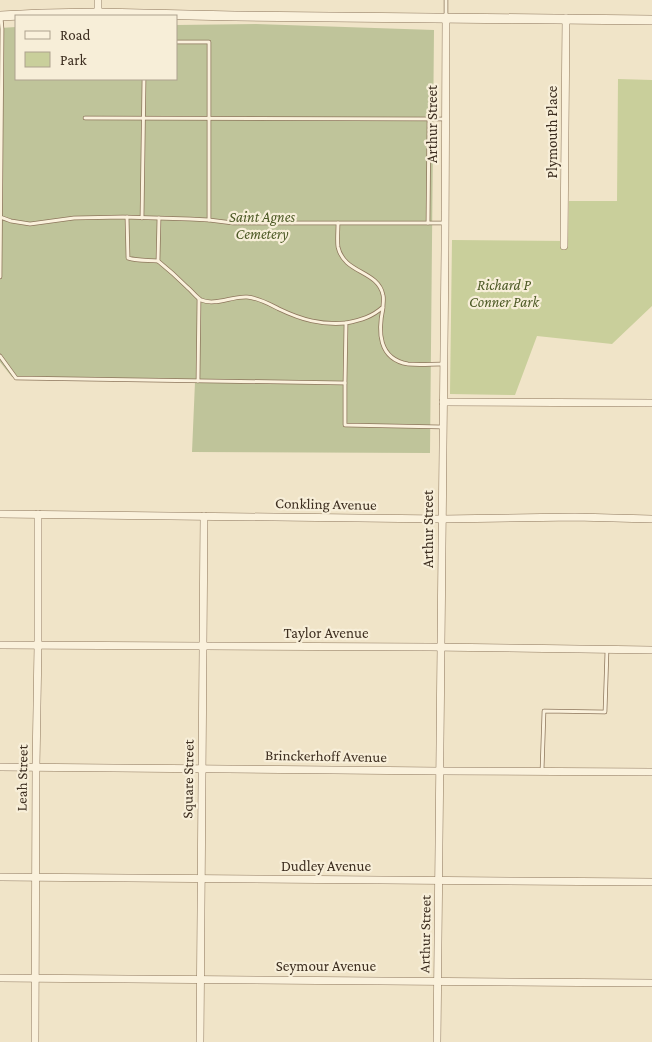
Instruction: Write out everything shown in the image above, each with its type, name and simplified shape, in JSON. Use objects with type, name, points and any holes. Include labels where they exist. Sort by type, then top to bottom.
[{"type":"street","points":[[98,0],[98,13]]},
{"type":"street","points":[[22,15],[98,13],[144,15]]},
{"type":"street","points":[[1,16],[15,15]]},
{"type":"street","points":[[178,15],[652,20]]},
{"type":"street","name":"Arthur Street","points":[[437,1042],[446,17]]},
{"type":"street","name":"Plymouth Place","points":[[564,246],[566,18]]},
{"type":"street","points":[[443,402],[652,403]]},
{"type":"street","name":"Conkling Avenue","points":[[0,514],[652,519]]},
{"type":"street","name":"Leah Street","points":[[35,1042],[38,514]]},
{"type":"street","name":"Square Street","points":[[200,1042],[204,516]]},
{"type":"street","name":"Taylor Avenue","points":[[0,644],[652,650]]},
{"type":"street","name":"Brinckerhoff Avenue","points":[[0,767],[652,772]]},
{"type":"street","name":"Dudley Avenue","points":[[0,877],[652,882]]},
{"type":"street","name":"Seymour Avenue","points":[[0,978],[652,983]]},
{"type":"lane","points":[[446,0],[446,17]]},
{"type":"lane","points":[[0,277],[1,16]]},
{"type":"lane","points":[[178,42],[209,42],[209,220]]},
{"type":"lane","points":[[142,218],[144,80]]},
{"type":"lane","points":[[85,118],[446,119]]},
{"type":"lane","points":[[428,223],[429,119]]},
{"type":"lane","points":[[0,217],[30,224],[74,218],[159,218],[233,223],[445,223]]},
{"type":"lane","points":[[128,218],[128,258],[158,261],[204,301],[215,302],[249,297],[264,301],[298,317],[314,322],[334,324],[369,317],[383,307]]},
{"type":"lane","points":[[158,261],[159,218]]},
{"type":"lane","points":[[338,223],[338,248],[342,256],[352,267],[380,285],[383,296],[380,337],[385,350],[394,359],[408,364],[444,364]]},
{"type":"lane","points":[[198,381],[199,298]]},
{"type":"lane","points":[[346,323],[345,425],[443,427]]},
{"type":"lane","points":[[0,356],[16,378],[345,383]]},
{"type":"lane","points":[[542,771],[544,711],[605,712],[607,650]]},
{"type":"green space","name":"Saint Agnes Cemetery","points":[[256,24],[434,30],[430,453],[192,452],[195,382],[12,377],[0,362],[0,28],[15,27],[15,80],[178,80],[178,25]]},
{"type":"green space","name":"Richard P Conner Park","points":[[618,79],[652,80],[652,306],[612,344],[537,336],[515,395],[450,394],[452,240],[568,241],[569,201],[617,201]]}]
